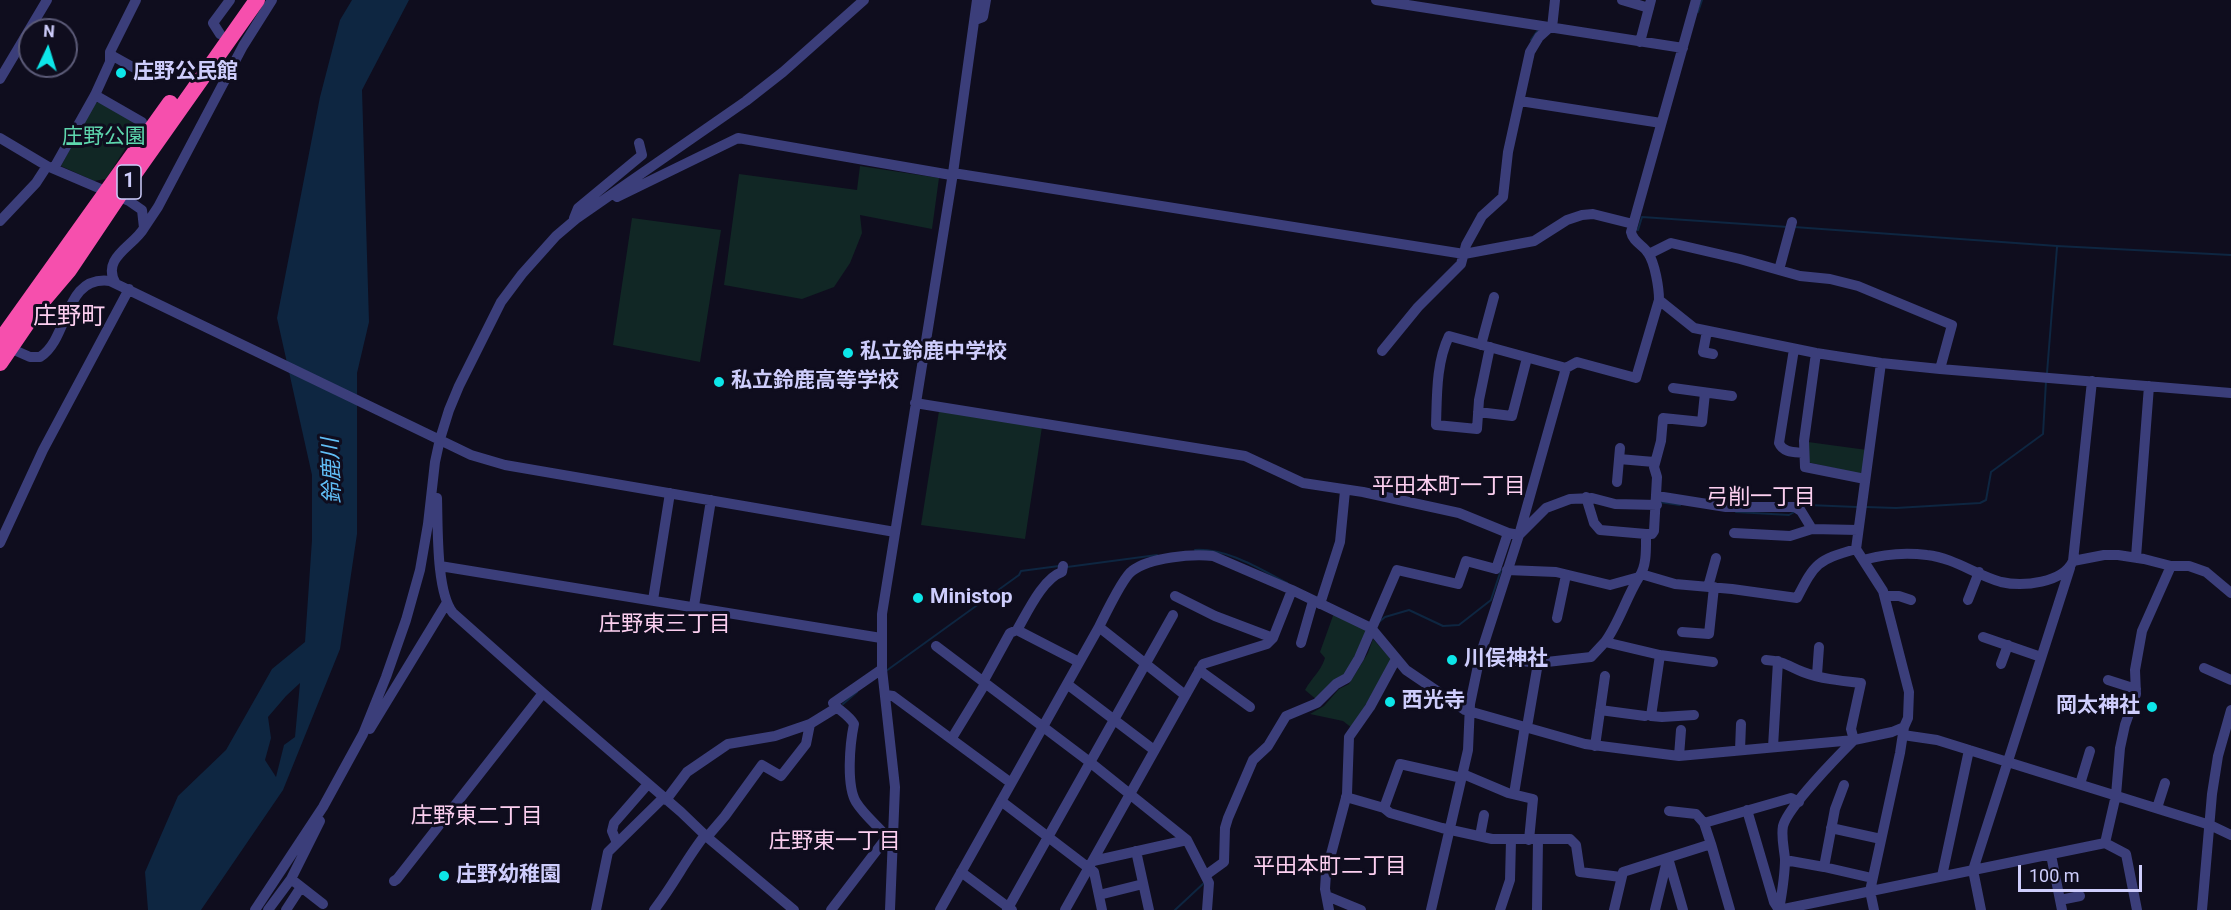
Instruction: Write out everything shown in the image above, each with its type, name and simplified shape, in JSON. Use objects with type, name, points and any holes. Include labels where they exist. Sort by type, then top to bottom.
[{"type":"highway","name":"1","points":[[112,194],[243,0]]},
{"type":"highway","name":"1","points":[[0,363],[3,344],[257,0]]},
{"type":"street","points":[[0,79],[47,0]]},
{"type":"street","points":[[0,221],[51,167],[95,95],[110,62],[110,52],[136,0]]},
{"type":"street","points":[[220,34],[213,24],[230,0]]},
{"type":"street","points":[[116,284],[112,271],[115,259],[139,236],[158,207],[243,46],[272,0]]},
{"type":"street","points":[[255,910],[323,807],[363,734],[390,666],[413,596],[428,524],[440,439],[452,402],[483,334],[501,302],[522,274],[571,224],[746,101],[783,72],[864,0]]},
{"type":"street","points":[[890,910],[895,775],[882,669],[882,614],[952,174],[977,0]]},
{"type":"street","points":[[975,20],[983,17],[986,0]]},
{"type":"street","points":[[1376,0],[1683,48]]},
{"type":"street","points":[[1382,351],[1418,307],[1461,264],[1466,246],[1482,216],[1501,200],[1504,192],[1506,160],[1530,52],[1539,37],[1551,28],[1555,0]]},
{"type":"street","points":[[1622,0],[1650,4],[1640,42]]},
{"type":"street","points":[[1494,297],[1485,346],[1477,429],[1436,425],[1438,384],[1445,344],[1449,336],[1485,346],[1527,358],[1566,368],[1577,362],[1636,378],[1659,300],[1659,288],[1649,254],[1634,239],[1632,228],[1696,0]]},
{"type":"street","points":[[111,55],[147,75]]},
{"type":"street","points":[[95,95],[142,122]]},
{"type":"street","points":[[1520,101],[1661,123]]},
{"type":"street","points":[[0,138],[51,167],[129,201],[142,210],[144,228]]},
{"type":"street","points":[[595,205],[599,207],[738,138],[1464,254],[1534,241],[1567,220],[1582,214],[1593,214],[1632,228]]},
{"type":"street","points":[[571,224],[578,208],[642,155],[639,143]]},
{"type":"street","points":[[1779,270],[1791,226]]},
{"type":"street","points":[[1649,254],[1671,243],[1800,276],[1830,279],[1858,286],[1952,325],[1940,369]]},
{"type":"street","points":[[3,344],[30,357],[40,357],[51,346],[73,300],[83,288],[100,281],[116,284],[471,454],[505,465],[895,532]]},
{"type":"street","points":[[1,539],[43,450],[129,289]]},
{"type":"street","points":[[1659,300],[1694,328],[1816,353],[1940,369],[2231,393]]},
{"type":"street","points":[[1707,331],[1703,352],[1713,354]]},
{"type":"street","points":[[1794,349],[1779,443],[1786,450],[1804,453]]},
{"type":"street","points":[[1816,353],[1809,395],[1805,467],[1865,479]]},
{"type":"street","points":[[1478,412],[1512,416],[1527,358]]},
{"type":"street","points":[[1874,910],[1870,891],[1872,878],[1908,712],[1907,680],[1885,596],[1856,549],[1881,363]]},
{"type":"street","points":[[1208,879],[1224,862],[1225,828],[1253,760],[1268,753],[1286,716],[1317,703],[1336,684],[1347,678],[1359,658],[1397,570],[1458,584],[1466,561],[1496,569],[1513,534],[1566,368]]},
{"type":"street","points":[[1981,910],[1973,870],[2072,564],[2092,381]]},
{"type":"street","points":[[2136,557],[2149,386]]},
{"type":"street","points":[[1673,388],[1732,396]]},
{"type":"street","points":[[1586,497],[1594,523],[1600,530],[1652,534],[1658,477],[1654,470],[1654,462],[1661,441],[1663,418],[1702,422],[1706,393]]},
{"type":"street","points":[[915,404],[1235,454],[1303,483],[1364,492],[1459,513],[1513,534]]},
{"type":"street","points":[[1617,483],[1619,454],[1654,462]]},
{"type":"street","points":[[435,462],[438,546],[446,604],[458,618],[543,693],[794,910]]},
{"type":"street","points":[[1301,642],[1340,542],[1345,491]]},
{"type":"street","points":[[653,600],[670,493]]},
{"type":"street","points":[[1431,910],[1463,776],[1468,750],[1470,704],[1480,656],[1507,570],[1513,534],[1546,508],[1570,499],[1586,497],[1615,504],[1657,500],[1726,507],[1798,509],[1812,529]]},
{"type":"street","points":[[694,606],[711,500]]},
{"type":"street","points":[[1734,533],[1790,536],[1812,529],[1858,530]]},
{"type":"street","points":[[1480,656],[1538,663],[1592,657],[1612,633],[1621,610],[1640,576],[1645,561],[1646,534]]},
{"type":"street","points":[[1507,570],[1566,574],[1610,585],[1640,576],[1675,584],[1797,598],[1815,566],[1826,559],[1856,549]]},
{"type":"street","points":[[1863,560],[1889,554],[1927,555],[1941,558],[2002,582],[2031,583],[2058,576],[2072,564],[2104,555],[2136,557],[2171,566],[2198,568],[2230,589]]},
{"type":"street","points":[[940,910],[1132,570],[1164,559],[1213,556],[1319,600],[1371,628],[1373,626]]},
{"type":"street","points":[[1682,632],[1709,634],[1711,587],[1716,558]]},
{"type":"street","points":[[440,566],[881,638]]},
{"type":"street","points":[[2105,843],[2116,795],[2118,758],[2125,725],[2134,702],[2135,670],[2142,631],[2171,566]]},
{"type":"street","points":[[952,738],[1010,633],[1017,630],[1045,585],[1062,569]]},
{"type":"street","points":[[1968,600],[1978,572]]},
{"type":"street","points":[[1557,618],[1566,574]]},
{"type":"street","points":[[1065,910],[1203,664],[1267,644],[1273,638],[1292,590]]},
{"type":"street","points":[[1175,596],[1215,616],[1273,638]]},
{"type":"street","points":[[1885,596],[1899,596],[1911,600]]},
{"type":"street","points":[[363,734],[369,731],[446,604]]},
{"type":"street","points":[[961,872],[1009,909],[1173,615]]},
{"type":"street","points":[[1373,626],[1396,659],[1416,678],[1465,710],[1595,746],[1679,756],[1854,740],[1904,731],[2157,808],[2210,825],[2231,835]]},
{"type":"street","points":[[1099,627],[1185,695]]},
{"type":"street","points":[[1017,630],[1079,662]]},
{"type":"street","points":[[1983,637],[2041,657]]},
{"type":"street","points":[[1605,642],[1660,655],[1713,662]]},
{"type":"street","points":[[2001,664],[2008,645]]},
{"type":"street","points":[[936,646],[1130,793],[1187,840],[1208,879],[1207,910]]},
{"type":"street","points":[[1817,675],[1819,647]]},
{"type":"street","points":[[1660,655],[1651,716],[1694,715]]},
{"type":"street","points":[[1329,910],[1326,873],[1346,797],[1349,737],[1370,707],[1396,659]]},
{"type":"street","points":[[1766,660],[1778,661],[1817,675],[1861,683],[1851,729],[1854,740]]},
{"type":"street","points":[[1773,747],[1778,661]]},
{"type":"street","points":[[1514,794],[1538,663]]},
{"type":"street","points":[[2204,668],[2231,680]]},
{"type":"street","points":[[596,910],[608,852],[614,839],[663,797],[687,772],[728,744],[763,739],[810,724],[882,669]]},
{"type":"street","points":[[1199,670],[1250,706]]},
{"type":"street","points":[[1595,746],[1605,676]]},
{"type":"street","points":[[2108,680],[2136,689]]},
{"type":"street","points":[[1067,684],[1154,750]]},
{"type":"street","points":[[394,881],[398,879],[543,693]]},
{"type":"street","points":[[886,695],[893,696],[1011,783]]},
{"type":"street","points":[[834,705],[850,717],[854,724],[850,742],[850,766],[856,802],[891,837]]},
{"type":"street","points":[[1600,710],[1645,716]]},
{"type":"street","points":[[2202,910],[2218,756],[2231,710]]},
{"type":"street","points":[[654,910],[673,884],[684,862],[762,765],[781,776],[806,744],[810,724]]},
{"type":"street","points":[[1740,750],[1741,724]]},
{"type":"street","points":[[1679,756],[1681,730]]},
{"type":"street","points":[[1779,910],[1785,878],[1783,827],[1789,814],[1854,740]]},
{"type":"street","points":[[1942,876],[1970,750]]},
{"type":"street","points":[[2080,784],[2090,751]]},
{"type":"street","points":[[1384,808],[1400,764],[1463,776],[1533,799],[1537,910]]},
{"type":"street","points":[[2157,808],[2165,783]]},
{"type":"street","points":[[614,839],[614,823],[648,784]]},
{"type":"street","points":[[1824,867],[1835,809],[1844,785]]},
{"type":"street","points":[[1346,797],[1384,808],[1390,813],[1480,836],[1511,840],[1570,839],[1576,845],[1580,872],[1622,877]]},
{"type":"street","points":[[1704,823],[1791,798],[1799,802]]},
{"type":"street","points":[[1001,801],[1091,864],[1102,910]]},
{"type":"street","points":[[268,910],[291,879],[324,815],[323,807]]},
{"type":"street","points":[[1747,810],[1774,902],[1779,910]]},
{"type":"street","points":[[1669,811],[1696,814],[1704,823],[1730,910]]},
{"type":"street","points":[[1480,836],[1484,815]]},
{"type":"street","points":[[1832,828],[1881,839]]},
{"type":"street","points":[[831,910],[891,837]]},
{"type":"street","points":[[1091,864],[1187,840]]},
{"type":"street","points":[[1500,910],[1510,880],[1511,840]]},
{"type":"street","points":[[1779,910],[2105,843],[2126,854],[2138,910]]},
{"type":"street","points":[[1614,910],[1623,872],[1711,844]]},
{"type":"street","points":[[1136,851],[1149,910]]},
{"type":"street","points":[[2051,855],[2061,905],[2080,896]]},
{"type":"street","points":[[1655,910],[1668,858]]},
{"type":"street","points":[[1668,858],[1683,910]]},
{"type":"street","points":[[1785,860],[1872,878]]},
{"type":"street","points":[[291,879],[323,903]]},
{"type":"street","points":[[1099,895],[1143,884]]},
{"type":"street","points":[[286,910],[301,886]]},
{"type":"street","points":[[1327,896],[1361,910]]},
{"type":"green space","name":"庄野公園","points":[[100,102],[140,125],[106,179],[94,181],[61,166],[94,103]]},
{"type":"green space","points":[[860,166],[939,178],[932,229],[860,215],[862,233],[850,263],[834,287],[802,299],[724,285],[739,174],[857,190]]},
{"type":"green space","points":[[632,218],[721,230],[700,362],[613,345]]},
{"type":"green space","points":[[939,411],[1042,427],[1025,539],[921,525]]},
{"type":"green space","points":[[1808,442],[1867,450],[1861,474],[1807,462]]},
{"type":"green space","points":[[1334,613],[1366,628],[1366,632],[1346,676],[1317,700],[1305,690],[1321,668],[1325,658],[1320,652]]},
{"type":"green space","points":[[1373,639],[1391,659],[1352,728],[1343,721],[1310,714],[1324,706],[1339,689],[1349,684],[1368,653]]},
{"type":"water","name":"鈴鹿川","points":[[352,0],[409,0],[362,90],[369,322],[357,373],[357,534],[340,649],[283,790],[201,910],[148,910],[145,872],[178,796],[226,750],[272,669],[305,642],[312,540],[312,475],[277,318],[320,97],[340,20]],"holes":[[[300,683],[295,737],[284,745],[276,777],[265,760],[271,738],[268,717]]]},
{"type":"waterway","points":[[1698,12],[1702,0]]},
{"type":"waterway","points":[[1531,40],[1538,30]]},
{"type":"waterway","points":[[1636,229],[1638,230],[1642,217],[1788,227]]},
{"type":"waterway","points":[[1794,227],[2057,246],[2231,255]]},
{"type":"waterway","points":[[2047,373],[2057,247]]},
{"type":"waterway","points":[[1866,507],[1896,508],[1980,503],[1986,500],[1991,472],[2043,434],[2046,381]]},
{"type":"waterway","points":[[1659,502],[1680,505]]},
{"type":"waterway","points":[[1803,507],[1808,505],[1857,507]]},
{"type":"waterway","points":[[1736,512],[1789,515],[1796,511]]},
{"type":"waterway","points":[[1195,550],[1207,550],[1231,556],[1287,583]]},
{"type":"waterway","points":[[1067,567],[1157,555]]},
{"type":"waterway","points":[[886,671],[1019,575],[1021,571],[1059,566]]},
{"type":"waterway","points":[[1379,622],[1385,617],[1409,610],[1443,626],[1459,625],[1491,600],[1501,570]]},
{"type":"waterway","points":[[843,704],[857,692]]},
{"type":"waterway","points":[[1175,910],[1205,882]]},
{"type":"place","name":"庄野公民館","points":[[121,73]]},
{"type":"place","name":"私立鈴鹿中学校","points":[[848,353]]},
{"type":"place","name":"私立鈴鹿高等学校","points":[[719,382]]},
{"type":"place","name":"Ministop","points":[[918,598]]},
{"type":"place","name":"川俣神社","points":[[1452,660]]},
{"type":"place","name":"西光寺","points":[[1390,702]]},
{"type":"place","name":"岡太神社","points":[[2152,707]]},
{"type":"place","name":"庄野幼稚園","points":[[444,876]]},
{"type":"district","name":"庄野町","points":[[69,318]]},
{"type":"district","name":"平田本町一丁目","points":[[1449,487]]},
{"type":"district","name":"弓削一丁目","points":[[1761,498]]},
{"type":"district","name":"庄野東三丁目","points":[[665,625]]},
{"type":"district","name":"庄野東二丁目","points":[[477,817]]},
{"type":"district","name":"庄野東一丁目","points":[[835,842]]},
{"type":"district","name":"平田本町二丁目","points":[[1330,867]]}]
